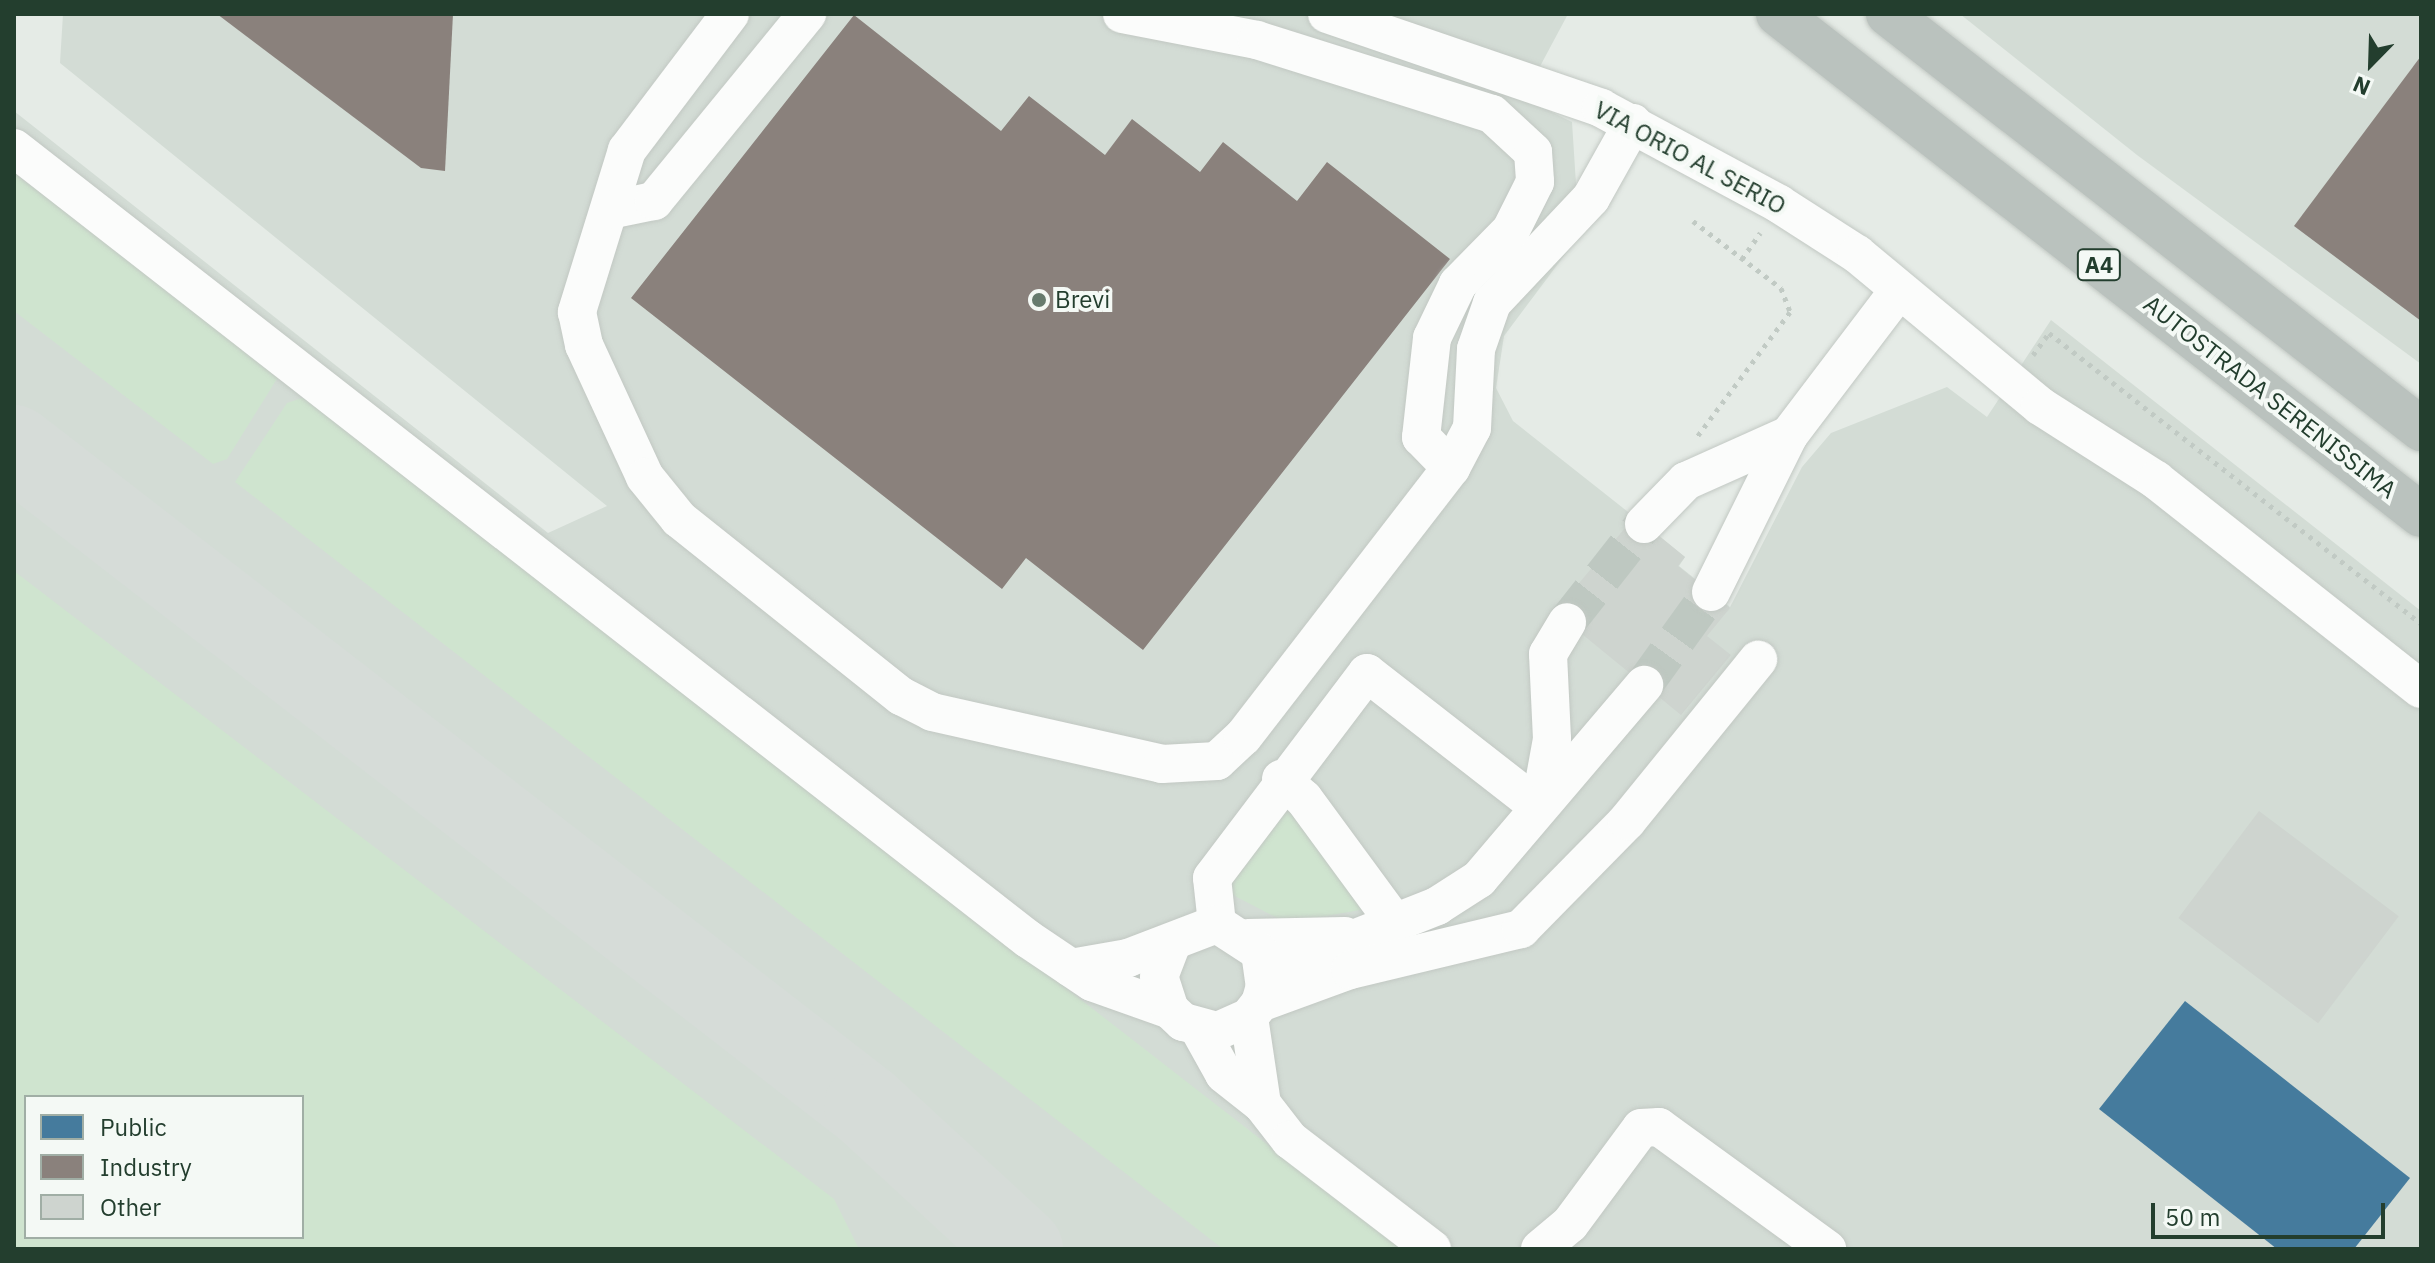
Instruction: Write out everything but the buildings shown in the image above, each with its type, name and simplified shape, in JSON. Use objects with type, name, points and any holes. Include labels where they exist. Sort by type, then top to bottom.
[{"type":"highway","name":"AUTOSTRADA SERENISSIMA","points":[[1778,14],[2421,515]]},
{"type":"highway","points":[[1888,14],[2421,429]]},
{"type":"street","points":[[730,14],[627,150],[577,312],[584,345],[645,477],[679,519],[901,696],[932,712],[1162,764],[1217,761],[1243,737],[1451,468],[1472,428],[1476,349],[1492,303],[1591,198],[1633,123]]},
{"type":"street","points":[[610,210],[654,201],[807,14]]},
{"type":"street","points":[[1122,14],[1257,40],[1492,114],[1533,152],[1535,182],[1511,230],[1458,284],[1432,338],[1421,437],[1451,468]]},
{"type":"street","name":"VIA ORIO AL SERIO","points":[[1327,14],[1633,123],[1779,204],[1899,290]]},
{"type":"street","points":[[14,148],[1071,968],[1185,1020],[1217,1031],[1258,998],[1348,936],[1437,906],[1479,879],[1644,685]]},
{"type":"street","points":[[1711,592],[1789,435],[1899,290]]},
{"type":"street","points":[[1899,290],[1937,308],[2079,413],[2141,443],[2421,662]]},
{"type":"street","points":[[1899,290],[2040,406],[2156,480],[2421,689]]},
{"type":"street","points":[[1644,524],[1686,481],[1789,435]]},
{"type":"street","points":[[1539,807],[1552,739],[1548,654],[1567,622]]},
{"type":"street","points":[[1258,998],[1363,966],[1498,938],[1521,929],[1627,821],[1758,660]]},
{"type":"street","points":[[1262,1104],[1258,998],[1212,878],[1281,779],[1367,673],[1539,807]]},
{"type":"street","points":[[1281,779],[1323,822],[1393,920]]},
{"type":"street","points":[[1437,906],[1476,918],[1551,901]]},
{"type":"street","points":[[1348,936],[1233,931],[1184,933],[1171,945],[1159,977],[1224,1074],[1262,1104],[1290,1140],[1432,1249]]},
{"type":"street","points":[[1071,968],[1171,945]]},
{"type":"street","points":[[1540,1249],[1570,1224],[1641,1128],[1659,1127],[1827,1249]]},
{"type":"path","points":[[1686,451],[1789,318],[1781,288],[1693,221]]},
{"type":"path","points":[[1742,259],[1765,226]]},
{"type":"path","points":[[2032,357],[2049,333],[2421,624]]},
{"type":"shaded area","points":[[63,14],[1568,14],[1523,98],[1572,122],[1576,184],[1602,205],[1504,336],[1496,388],[1513,421],[1685,557],[1679,566],[1730,607],[1802,467],[1831,433],[1947,387],[1987,417],[2051,320],[2421,611],[2421,1249],[14,1249],[14,111],[548,533],[607,506],[60,63]]},
{"type":"shaded area","points":[[1960,14],[2421,14],[2421,364],[2137,155]]},
{"type":"green space","points":[[14,173],[280,374],[227,459],[213,464],[14,311]]},
{"type":"green space","points":[[305,397],[1402,1249],[1223,1249],[235,482],[287,403]]},
{"type":"green space","points":[[14,571],[834,1199],[859,1249],[14,1249]]},
{"type":"green space","points":[[1285,803],[1364,906],[1360,910],[1287,923],[1227,892],[1227,878]]},
{"type":"taxiway","points":[[14,447],[866,1106],[1021,1249]]},
{"type":"tunnel","points":[[1567,622],[1644,524]]},
{"type":"tunnel","points":[[1644,685],[1711,592]]},
{"type":"place","name":"Brevi","points":[[1039,300]]}]
